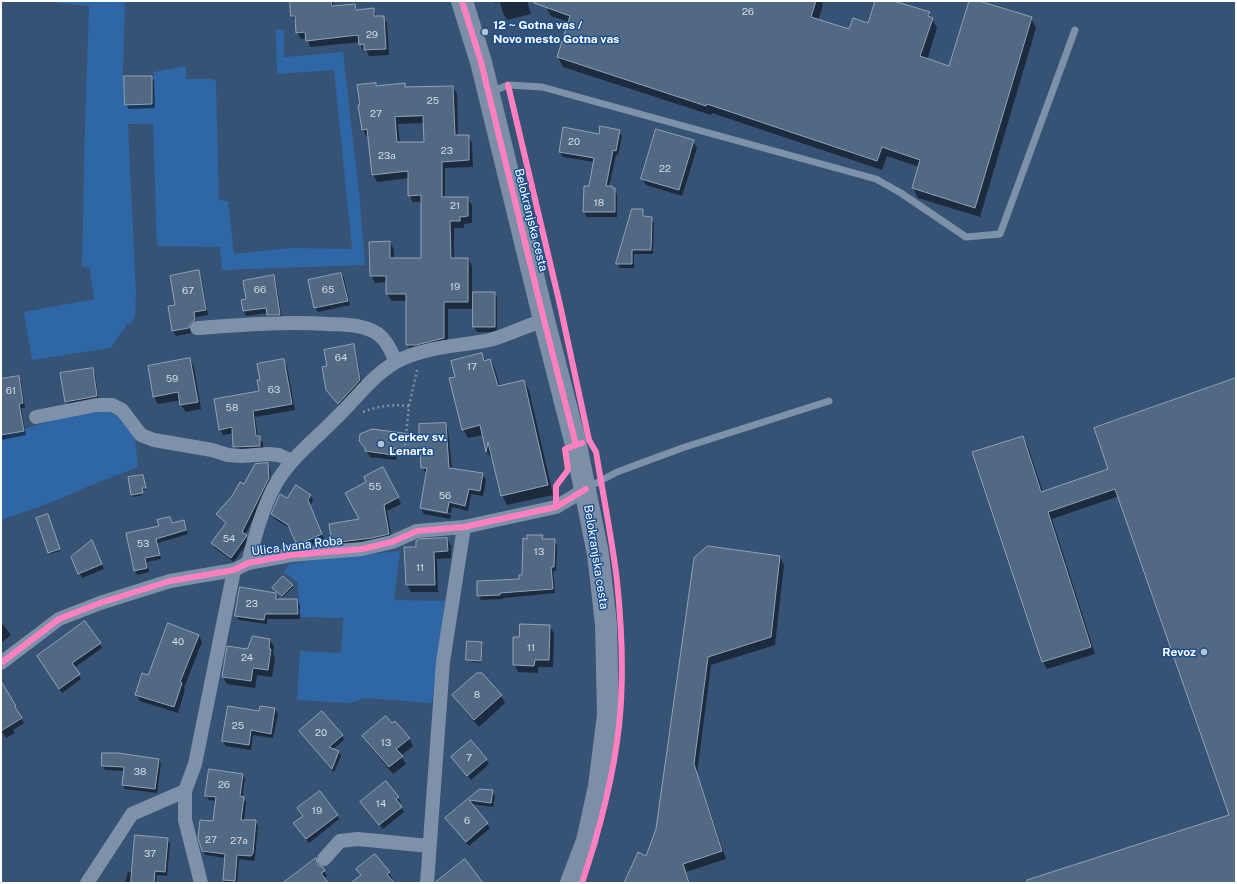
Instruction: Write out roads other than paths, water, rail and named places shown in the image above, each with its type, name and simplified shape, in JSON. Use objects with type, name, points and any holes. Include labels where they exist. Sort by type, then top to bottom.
[{"type":"main road","name":"Belokranjska cesta","points":[[462,1],[481,62],[576,446],[586,489],[598,554],[606,624],[608,715],[600,786],[587,841],[571,883]]},
{"type":"street","name":"Ulica Ivana Roba","points":[[248,562],[256,530],[275,485],[292,461],[336,419],[379,373],[396,362],[421,352],[490,340],[544,320]]},
{"type":"street","points":[[197,328],[303,322],[360,326],[378,335],[389,346],[396,362]]},
{"type":"street","points":[[36,417],[96,405],[112,405],[122,410],[141,435],[154,440],[212,450],[228,455],[279,455],[292,461]]},
{"type":"street","name":"Ulica Ivana Roba","points":[[1,663],[59,619],[100,603],[170,581],[234,570],[248,562],[291,555],[362,549],[392,542],[417,531],[464,527],[556,507],[586,489]]},
{"type":"street","points":[[427,883],[443,662],[464,527]]},
{"type":"street","points":[[201,883],[185,820],[185,792],[195,764],[234,570]]},
{"type":"street","points":[[87,883],[132,814],[185,792]]},
{"type":"street","points":[[324,859],[340,841],[358,839],[429,846]]},
{"type":"lane","points":[[488,93],[508,86],[542,87],[876,178],[966,237],[1000,234],[1075,30]]},
{"type":"lane","points":[[586,489],[617,472],[663,455],[829,402]]},
{"type":"place","name":"12 ~ Gotna vas / Novo mesto Gotna vas","points":[[485,32]]},
{"type":"place","name":"Cerkev sv. Lenarta","points":[[381,444]]},
{"type":"place","name":"Revoz","points":[[1204,652]]}]
